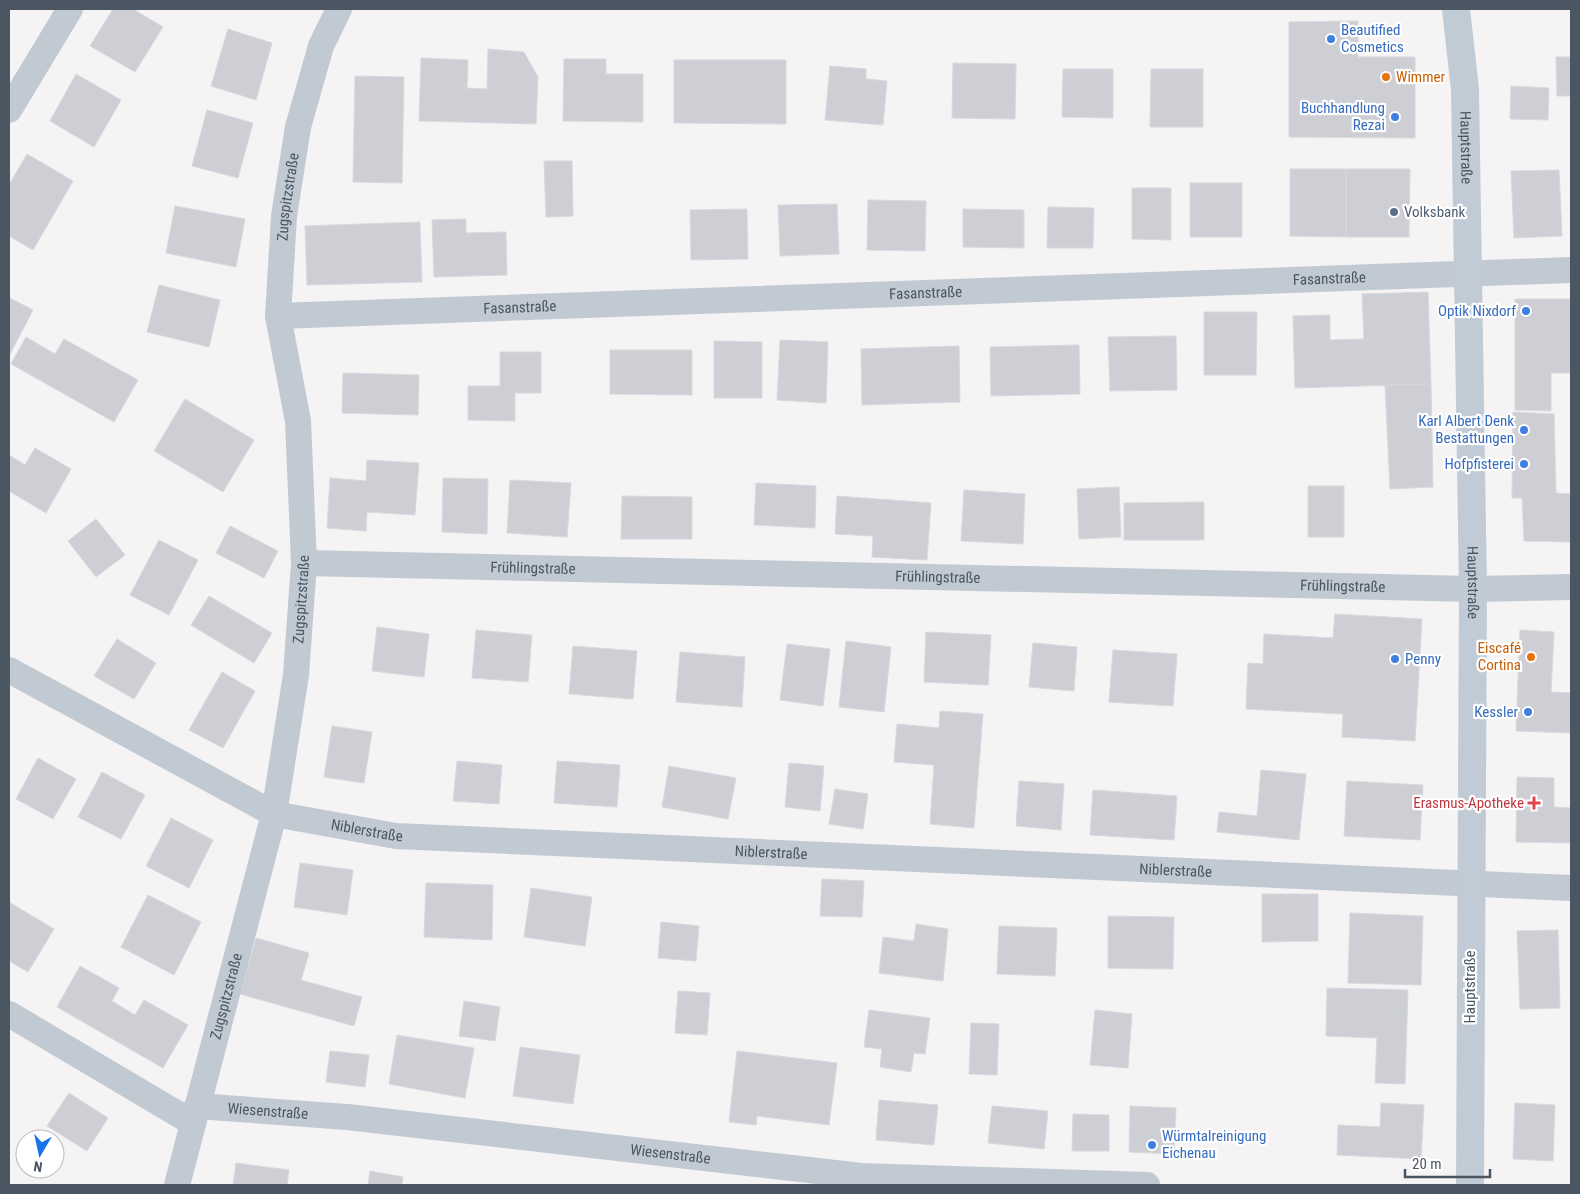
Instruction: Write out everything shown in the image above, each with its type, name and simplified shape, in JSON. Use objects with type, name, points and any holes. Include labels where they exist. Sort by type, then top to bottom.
[{"type":"main road","name":"Hauptstraße","points":[[1456,9],[1465,90],[1473,589],[1470,884],[1470,1185]]},
{"type":"street","points":[[9,110],[70,9]]},
{"type":"street","name":"Zugspitzstraße","points":[[177,1185],[274,814],[296,675],[304,563],[298,422],[278,316],[284,216],[298,127],[321,46],[339,9]]},
{"type":"street","name":"Fasanstraße","points":[[278,316],[1571,270]]},
{"type":"street","name":"Frühlingstraße","points":[[304,563],[1473,589],[1571,587]]},
{"type":"street","name":"Niblerstraße","points":[[9,670],[274,814],[396,836],[1571,888]]},
{"type":"street","name":"Wiesenstraße","points":[[9,1014],[195,1115],[347,1117],[861,1176],[1146,1185]]},
{"type":"building","points":[[113,9],[133,9],[163,27],[135,72],[90,46]]},
{"type":"building","points":[[1358,21],[1358,57],[1415,57],[1415,138],[1289,137],[1289,22]]},
{"type":"building","points":[[228,29],[272,43],[256,100],[211,86]]},
{"type":"building","points":[[488,49],[524,52],[538,77],[536,124],[419,121],[421,58],[468,60],[467,88],[487,89]]},
{"type":"building","points":[[1556,57],[1571,57],[1571,96],[1557,96]]},
{"type":"building","points":[[564,59],[606,59],[606,74],[643,74],[643,122],[563,121]]},
{"type":"building","points":[[674,60],[786,60],[786,124],[674,123]]},
{"type":"building","points":[[953,63],[1016,64],[1015,119],[952,118]]},
{"type":"building","points":[[830,66],[866,69],[866,79],[887,81],[883,125],[825,120]]},
{"type":"building","points":[[1063,69],[1113,69],[1113,118],[1062,117]]},
{"type":"building","points":[[1151,69],[1203,69],[1203,127],[1150,127]]},
{"type":"building","points":[[76,74],[121,100],[94,147],[50,121]]},
{"type":"building","points":[[355,76],[404,77],[402,183],[353,182]]},
{"type":"building","points":[[1511,86],[1549,88],[1548,120],[1510,119]]},
{"type":"building","points":[[207,110],[253,123],[238,178],[192,166]]},
{"type":"building","points":[[27,154],[73,181],[33,250],[9,236],[9,185]]},
{"type":"building","points":[[544,161],[572,161],[573,216],[546,217]]},
{"type":"building","points":[[1290,169],[1346,169],[1346,237],[1290,236]]},
{"type":"building","points":[[1346,169],[1410,169],[1409,237],[1346,237]]},
{"type":"building","points":[[1559,170],[1562,236],[1514,238],[1511,171]]},
{"type":"building","points":[[1190,183],[1242,183],[1242,237],[1190,237]]},
{"type":"building","points":[[1132,188],[1171,188],[1171,240],[1132,239]]},
{"type":"building","points":[[868,200],[926,201],[925,251],[867,250]]},
{"type":"building","points":[[837,204],[839,254],[780,256],[778,205]]},
{"type":"building","points":[[175,206],[245,219],[236,267],[166,253]]},
{"type":"building","points":[[1048,207],[1094,208],[1093,248],[1047,248]]},
{"type":"building","points":[[747,209],[748,259],[691,260],[690,210]]},
{"type":"building","points":[[963,209],[1024,210],[1024,248],[963,247]]},
{"type":"building","points":[[466,219],[466,233],[506,232],[507,275],[434,277],[432,220]]},
{"type":"building","points":[[420,222],[422,282],[307,285],[305,226]]},
{"type":"building","points":[[159,285],[220,300],[209,347],[147,332]]},
{"type":"building","points":[[1428,292],[1431,384],[1295,388],[1293,316],[1330,315],[1330,340],[1364,339],[1362,294]]},
{"type":"building","points":[[10,298],[33,310],[9,356],[9,300]]},
{"type":"building","points":[[1515,299],[1571,299],[1571,373],[1551,373],[1551,411],[1515,410]]},
{"type":"building","points":[[1204,312],[1257,312],[1256,375],[1204,375]]},
{"type":"building","points":[[1176,336],[1177,390],[1110,391],[1108,337]]},
{"type":"building","points":[[26,337],[55,354],[64,339],[138,380],[114,422],[11,364]]},
{"type":"building","points":[[780,340],[828,342],[826,403],[777,400]]},
{"type":"building","points":[[714,341],[762,342],[762,398],[714,398]]},
{"type":"building","points":[[1079,345],[1080,394],[991,396],[990,347]]},
{"type":"building","points":[[959,346],[960,402],[862,405],[861,349]]},
{"type":"building","points":[[610,350],[692,350],[692,395],[610,394]]},
{"type":"building","points":[[500,352],[541,352],[541,393],[515,393],[515,421],[468,420],[468,386],[500,386]]},
{"type":"building","points":[[343,373],[419,375],[418,415],[342,413]]},
{"type":"building","points":[[1431,384],[1433,487],[1390,489],[1385,385]]},
{"type":"building","points":[[185,399],[254,440],[223,492],[154,451]]},
{"type":"building","points":[[1513,412],[1554,414],[1556,493],[1571,494],[1571,542],[1524,541],[1522,498],[1512,498]]},
{"type":"building","points":[[35,448],[71,469],[46,513],[9,491],[9,455],[25,465]]},
{"type":"building","points":[[367,460],[419,463],[415,515],[367,512],[366,531],[327,528],[330,478],[366,481]]},
{"type":"building","points":[[443,478],[488,479],[487,534],[442,532]]},
{"type":"building","points":[[510,480],[571,483],[567,537],[507,533]]},
{"type":"building","points":[[756,483],[816,486],[815,528],[754,525]]},
{"type":"building","points":[[1308,486],[1344,486],[1344,537],[1308,537]]},
{"type":"building","points":[[1119,487],[1121,537],[1079,539],[1077,489]]},
{"type":"building","points":[[964,490],[1025,494],[1023,544],[961,541]]},
{"type":"building","points":[[622,496],[692,497],[692,539],[621,539]]},
{"type":"building","points":[[837,496],[931,503],[927,560],[872,557],[873,536],[835,534]]},
{"type":"building","points":[[1204,502],[1204,540],[1124,540],[1124,503]]},
{"type":"building","points":[[96,519],[125,555],[96,577],[68,541]]},
{"type":"building","points":[[230,526],[278,551],[264,578],[216,553]]},
{"type":"building","points":[[159,540],[198,560],[169,615],[130,595]]},
{"type":"building","points":[[209,596],[272,633],[254,663],[191,625]]},
{"type":"building","points":[[1335,614],[1422,619],[1415,741],[1342,737],[1343,714],[1246,709],[1248,663],[1263,664],[1264,634],[1333,638]]},
{"type":"building","points":[[377,627],[429,634],[424,677],[372,671]]},
{"type":"building","points":[[476,630],[532,635],[528,682],[472,678]]},
{"type":"building","points":[[1520,630],[1554,632],[1551,692],[1571,693],[1571,733],[1516,731]]},
{"type":"building","points":[[926,632],[991,635],[988,685],[924,682]]},
{"type":"building","points":[[117,639],[156,663],[134,699],[94,676]]},
{"type":"building","points":[[846,641],[891,647],[884,712],[839,707]]},
{"type":"building","points":[[1033,643],[1077,647],[1074,691],[1029,687]]},
{"type":"building","points":[[787,644],[830,649],[823,706],[780,700]]},
{"type":"building","points":[[573,646],[637,651],[633,699],[569,694]]},
{"type":"building","points":[[1113,650],[1177,654],[1173,706],[1109,702]]},
{"type":"building","points":[[680,652],[745,657],[742,707],[676,702]]},
{"type":"building","points":[[222,672],[255,691],[223,748],[189,730]]},
{"type":"building","points":[[940,711],[983,714],[974,828],[930,824],[934,765],[894,762],[897,724],[939,728]]},
{"type":"building","points":[[332,726],[372,732],[364,783],[324,777]]},
{"type":"building","points":[[38,758],[76,779],[53,819],[16,799]]},
{"type":"building","points":[[457,761],[502,765],[499,804],[453,801]]},
{"type":"building","points":[[557,761],[620,765],[617,807],[554,803]]},
{"type":"building","points":[[789,763],[824,766],[820,811],[785,807]]},
{"type":"building","points":[[669,766],[736,778],[728,819],[662,807]]},
{"type":"building","points":[[1261,770],[1306,774],[1299,840],[1217,832],[1219,812],[1257,816]]},
{"type":"building","points":[[102,772],[145,795],[121,839],[78,817]]},
{"type":"building","points":[[1517,777],[1554,778],[1554,807],[1571,808],[1571,843],[1516,842]]},
{"type":"building","points":[[1019,781],[1064,784],[1061,830],[1016,826]]},
{"type":"building","points":[[1347,781],[1423,785],[1420,840],[1344,836]]},
{"type":"building","points":[[835,789],[868,794],[863,829],[829,824]]},
{"type":"building","points":[[1093,790],[1177,796],[1174,840],[1090,835]]},
{"type":"building","points":[[171,818],[213,840],[189,888],[146,866]]},
{"type":"building","points":[[300,863],[353,870],[347,915],[294,907]]},
{"type":"building","points":[[822,879],[864,881],[862,917],[820,916]]},
{"type":"building","points":[[426,883],[493,885],[492,940],[424,937]]},
{"type":"building","points":[[531,888],[592,897],[585,946],[524,937]]},
{"type":"building","points":[[1262,894],[1318,894],[1318,941],[1262,942]]},
{"type":"building","points":[[148,895],[201,922],[174,975],[121,947]]},
{"type":"building","points":[[9,902],[54,929],[28,972],[9,961]]},
{"type":"building","points":[[1350,913],[1423,916],[1421,985],[1348,983]]},
{"type":"building","points":[[1108,916],[1174,917],[1173,969],[1108,968]]},
{"type":"building","points":[[661,922],[699,926],[696,961],[658,958]]},
{"type":"building","points":[[916,924],[948,929],[943,981],[879,973],[883,937],[914,941]]},
{"type":"building","points":[[999,926],[1057,928],[1055,976],[997,974]]},
{"type":"building","points":[[1558,930],[1560,1008],[1520,1009],[1517,931]]},
{"type":"building","points":[[256,938],[309,953],[301,980],[362,997],[354,1026],[240,994]]},
{"type":"building","points":[[80,966],[119,988],[112,1001],[135,1015],[144,1000],[188,1025],[163,1068],[57,1007]]},
{"type":"building","points":[[1327,988],[1408,990],[1405,1084],[1375,1083],[1377,1038],[1326,1036]]},
{"type":"building","points":[[678,991],[710,993],[707,1035],[675,1033]]},
{"type":"building","points":[[464,1001],[500,1007],[495,1041],[459,1036]]},
{"type":"building","points":[[869,1010],[930,1018],[925,1054],[914,1053],[911,1072],[880,1067],[882,1049],[864,1047]]},
{"type":"building","points":[[1095,1010],[1132,1014],[1128,1068],[1090,1065]]},
{"type":"building","points":[[971,1023],[999,1024],[997,1075],[969,1074]]},
{"type":"building","points":[[397,1035],[474,1048],[465,1098],[389,1084]]},
{"type":"building","points":[[520,1047],[580,1055],[573,1104],[513,1096]]},
{"type":"building","points":[[330,1051],[369,1055],[365,1087],[326,1082]]},
{"type":"building","points":[[737,1051],[837,1063],[829,1125],[757,1116],[756,1125],[729,1122]]},
{"type":"building","points":[[69,1093],[108,1118],[87,1151],[65,1137],[65,1129],[52,1129],[47,1126]]},
{"type":"building","points":[[879,1100],[938,1105],[934,1145],[876,1140]]},
{"type":"building","points":[[1381,1103],[1424,1105],[1421,1159],[1337,1155],[1338,1125],[1380,1127]]},
{"type":"building","points":[[1515,1103],[1555,1105],[1553,1161],[1513,1159]]},
{"type":"building","points":[[992,1106],[1048,1111],[1044,1149],[988,1143]]},
{"type":"building","points":[[1130,1106],[1176,1108],[1174,1154],[1129,1152]]},
{"type":"building","points":[[1073,1114],[1109,1115],[1109,1151],[1072,1151]]},
{"type":"building","points":[[236,1163],[289,1170],[287,1185],[233,1185]]},
{"type":"building","points":[[370,1171],[403,1177],[402,1185],[368,1185]]},
{"type":"place","name":"Beautified Cosmetics","points":[[1331,39]]},
{"type":"place","name":"Wimmer","points":[[1386,77]]},
{"type":"place","name":"Buchhandlung Rezai","points":[[1395,117]]},
{"type":"place","name":"Volksbank","points":[[1394,212]]},
{"type":"place","name":"Optik Nixdorf","points":[[1526,311]]},
{"type":"place","name":"Karl Albert Denk Bestattungen","points":[[1524,430]]},
{"type":"place","name":"Hofpfisterei","points":[[1524,464]]},
{"type":"place","name":"Eiscafé Cortina","points":[[1531,657]]},
{"type":"place","name":"Penny","points":[[1395,659]]},
{"type":"place","name":"Kessler","points":[[1528,712]]},
{"type":"place","name":"Erasmus-Apotheke","points":[[1534,803]]},
{"type":"place","name":"Würmtalreinigung Eichenau","points":[[1152,1145]]}]
